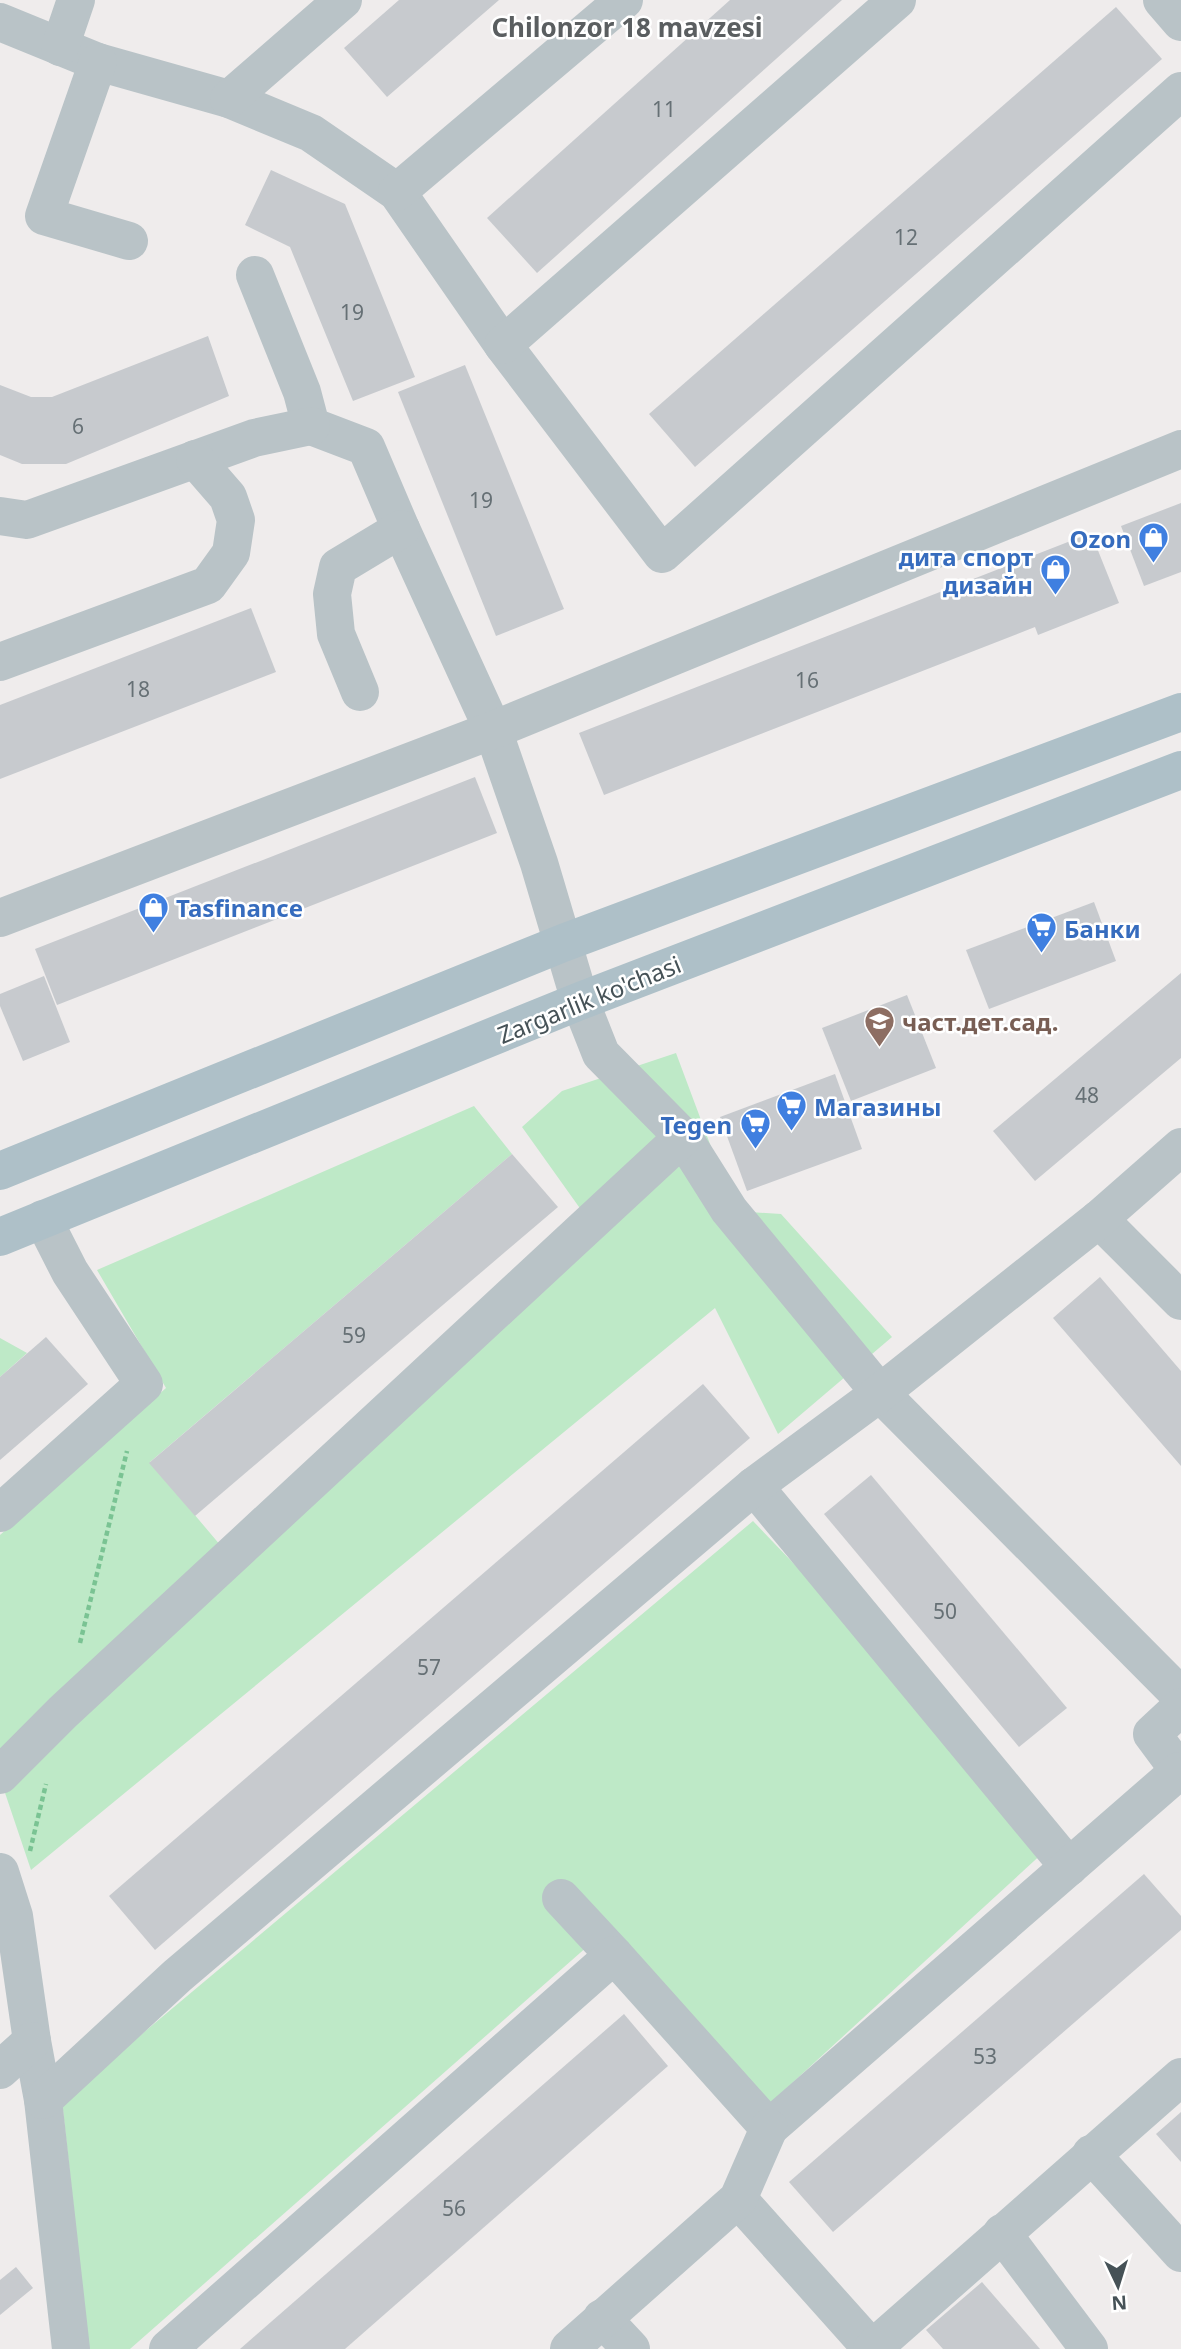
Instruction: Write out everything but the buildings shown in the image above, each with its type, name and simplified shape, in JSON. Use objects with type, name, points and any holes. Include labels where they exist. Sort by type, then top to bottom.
[{"type":"main road","points":[[0,1171],[563,943],[1181,712]]},
{"type":"main road","name":"Zargarlik ko'chasi","points":[[0,1237],[580,1001],[1181,770]]},
{"type":"lane","points":[[60,47],[76,0]]},
{"type":"lane","points":[[229,99],[343,0]]},
{"type":"lane","points":[[397,191],[624,0]]},
{"type":"lane","points":[[503,345],[897,0]]},
{"type":"lane","points":[[1161,0],[1181,22]]},
{"type":"lane","points":[[0,22],[98,62],[229,99],[311,133],[397,191],[503,345],[662,554],[1181,91]]},
{"type":"lane","points":[[98,62],[44,216],[129,241]]},
{"type":"lane","points":[[255,275],[302,392],[311,426]]},
{"type":"lane","points":[[0,516],[27,520],[254,438],[311,426],[366,447],[493,730],[539,863],[580,1001],[601,1054],[683,1137],[729,1210],[880,1393],[1181,1696]]},
{"type":"lane","points":[[0,918],[493,730],[1181,449]]},
{"type":"lane","points":[[0,662],[208,585],[232,553],[236,520],[228,497],[195,459]]},
{"type":"lane","points":[[360,692],[337,634],[332,594],[338,567],[401,529]]},
{"type":"lane","points":[[0,1775],[63,1712],[683,1137]]},
{"type":"lane","points":[[43,2099],[177,1976],[754,1486],[880,1393],[1099,1219],[1181,1147]]},
{"type":"lane","points":[[0,1513],[144,1384],[70,1272],[43,1219]]},
{"type":"lane","points":[[1099,1219],[1181,1301]]},
{"type":"lane","points":[[754,1486],[1069,1867]]},
{"type":"lane","points":[[569,2349],[738,2199],[769,2128],[1180,1772],[1152,1734],[1181,1707]]},
{"type":"lane","points":[[0,1872],[14,1916],[43,2099],[71,2349]]},
{"type":"lane","points":[[561,1898],[769,2128]]},
{"type":"lane","points":[[168,2349],[614,1955]]},
{"type":"lane","points":[[0,2070],[32,2041]]},
{"type":"lane","points":[[738,2199],[872,2349],[1181,2077]]},
{"type":"lane","points":[[1091,2154],[1181,2253]]},
{"type":"lane","points":[[1002,2233],[1089,2349]]},
{"type":"lane","points":[[602,2318],[631,2349]]},
{"type":"green space","points":[[676,1053],[735,1211],[781,1214],[892,1337],[778,1434],[715,1308],[31,1870],[0,1778],[0,1535],[166,1388],[97,1270],[474,1106],[512,1154],[150,1462],[221,1546],[594,1228],[522,1127],[562,1091]]},
{"type":"green space","points":[[0,1338],[27,1353],[0,1377]]},
{"type":"green space","points":[[753,1521],[1058,1839],[765,2108],[605,1931],[130,2349],[89,2349],[62,2101]]},
{"type":"place","name":"Ozon","points":[[1154,565]]},
{"type":"place","name":"дита спорт дизайн","points":[[1056,597]]},
{"type":"place","name":"Tasfinance","points":[[153,934]]},
{"type":"place","name":"Банки","points":[[1041,955]]},
{"type":"place","name":"част.дет.сад.","points":[[879,1048]]},
{"type":"place","name":"Магазины","points":[[791,1133]]},
{"type":"place","name":"Tegen","points":[[755,1151]]},
{"type":"district","name":"Chilonzor 18 mavzesi","points":[[627,27]]}]
